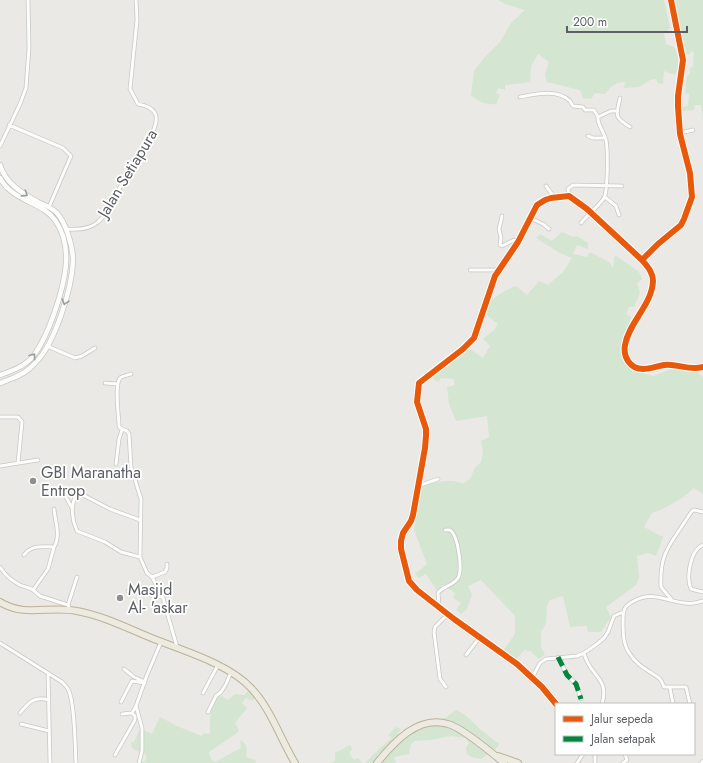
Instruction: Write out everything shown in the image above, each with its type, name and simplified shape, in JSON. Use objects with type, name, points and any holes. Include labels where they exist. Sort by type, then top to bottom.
[{"type":"highway","points":[[0,602],[9,608],[28,611],[69,607],[99,617],[177,648],[231,672],[250,687],[263,704],[295,763]]},
{"type":"highway","points":[[376,763],[396,741],[408,732],[424,724],[434,722],[450,724],[495,755],[504,763]]},
{"type":"highway","points":[[495,755],[518,763]]},
{"type":"street","points":[[0,146],[20,104],[27,80],[29,48],[28,0]]},
{"type":"street","name":"Jalan Setiapura","points":[[59,229],[82,229],[98,223],[154,130],[157,122],[157,117],[154,112],[145,105],[138,104],[130,89],[137,20],[136,0]]},
{"type":"street","points":[[642,260],[681,224],[692,198],[690,173],[680,133],[678,96],[683,60],[671,0]]},
{"type":"street","points":[[520,97],[539,94],[556,94],[574,106],[583,107],[585,110],[594,110],[598,117],[598,121],[605,138],[608,154],[605,197],[581,223]]},
{"type":"street","points":[[620,98],[617,111],[618,119],[630,127]]},
{"type":"street","points":[[598,117],[611,111],[617,111]]},
{"type":"street","points":[[9,125],[63,148],[71,156],[49,207]]},
{"type":"street","points":[[680,133],[693,130]]},
{"type":"street","points":[[588,136],[593,138],[605,138]]},
{"type":"street","points":[[0,165],[7,180],[16,188],[56,212],[66,229],[72,253],[72,273],[62,310],[41,357],[26,372],[0,383]]},
{"type":"street","points":[[0,178],[9,190],[31,204],[44,210],[54,219],[62,235],[66,262],[62,288],[50,325],[34,356],[20,367],[0,375]]},
{"type":"street","points":[[569,196],[568,189],[573,185],[622,186]]},
{"type":"street","points":[[546,186],[554,198]]},
{"type":"street","points":[[555,703],[517,664],[448,614],[417,590],[409,581],[401,549],[401,536],[411,521],[425,448],[426,429],[417,402],[419,383],[463,349],[474,338],[495,276],[518,242],[537,204],[545,200],[569,196],[580,203],[642,260],[651,272],[653,282],[646,304],[626,342],[625,351],[627,360],[634,367],[643,369],[668,365],[692,369],[703,367]]},
{"type":"street","points":[[605,197],[616,206],[619,215]]},
{"type":"street","points":[[502,216],[499,229],[501,238],[500,245],[505,246],[514,240],[518,242]]},
{"type":"street","points":[[530,218],[543,224],[549,229]]},
{"type":"street","points":[[470,270],[499,270]]},
{"type":"street","points":[[47,346],[75,358],[82,356],[95,348]]},
{"type":"street","points":[[132,374],[121,377],[118,380],[118,415],[119,426],[122,430],[127,431],[129,434],[131,467],[141,499],[140,557],[147,573],[152,577],[162,597],[177,648]]},
{"type":"street","points":[[105,383],[118,384]]},
{"type":"street","points":[[0,417],[18,417],[22,422],[18,463]]},
{"type":"street","points":[[116,464],[119,439],[122,430]]},
{"type":"street","points":[[0,466],[38,460]]},
{"type":"street","points":[[418,486],[438,479]]},
{"type":"street","points":[[140,520],[110,509],[83,495],[76,496],[72,503],[78,531],[104,542],[121,552],[140,557]]},
{"type":"street","points":[[66,497],[72,508]]},
{"type":"street","points":[[32,590],[48,569],[57,541],[54,509]]},
{"type":"street","points":[[672,600],[661,587],[662,561],[670,541],[692,511],[695,510],[703,512]]},
{"type":"street","points":[[439,606],[438,593],[444,587],[453,584],[460,575],[458,549],[455,535],[450,530],[445,530]]},
{"type":"street","points":[[703,545],[700,546],[690,564],[688,578],[691,589],[703,592]]},
{"type":"street","points":[[24,555],[28,550],[38,546],[54,547]]},
{"type":"street","points":[[152,577],[165,572],[167,564]]},
{"type":"street","points":[[0,567],[14,581],[40,596],[69,607],[77,577]]},
{"type":"street","points":[[128,591],[162,597]]},
{"type":"street","points":[[532,678],[543,661],[551,658],[577,656],[584,653],[604,638],[614,616],[623,612],[628,605],[643,596],[652,596],[690,604],[703,601]]},
{"type":"street","points":[[623,612],[623,638],[630,655],[635,662],[661,680],[664,687],[686,687],[690,703]]},
{"type":"street","points":[[446,687],[440,680],[434,632],[435,627],[448,614]]},
{"type":"street","points":[[466,655],[480,637]]},
{"type":"street","points":[[132,713],[161,642]]},
{"type":"street","points":[[0,643],[62,682],[67,688],[70,696],[76,763]]},
{"type":"street","points":[[584,653],[590,667],[604,686],[605,692],[602,703]]},
{"type":"street","points":[[558,657],[567,675],[576,684],[581,699]]},
{"type":"street","points":[[202,693],[218,665]]},
{"type":"street","points":[[124,669],[134,677],[145,682]]},
{"type":"street","points":[[208,712],[216,696],[221,692],[226,684],[231,672]]},
{"type":"street","points":[[48,673],[50,763]]},
{"type":"street","points":[[121,702],[132,681],[145,682]]},
{"type":"street","points":[[670,688],[673,703]]},
{"type":"street","points":[[20,713],[30,702],[36,699],[39,698],[49,700]]},
{"type":"street","points":[[136,706],[142,728],[142,751],[139,763]]},
{"type":"street","points":[[122,714],[132,713]]},
{"type":"street","points":[[115,756],[135,720],[135,716],[132,713]]},
{"type":"street","points":[[21,724],[49,731]]},
{"type":"street","points":[[623,763],[627,760],[625,755]]},
{"type":"green space","points":[[498,0],[664,0],[670,28],[664,34],[666,44],[674,47],[677,54],[677,72],[675,75],[664,71],[663,84],[658,83],[656,79],[650,80],[639,87],[624,88],[625,82],[622,82],[614,85],[605,94],[595,93],[591,99],[583,98],[580,90],[547,82],[545,74],[549,62],[538,54],[531,66],[530,82],[505,85],[505,90],[498,88],[496,93],[500,95],[496,104],[489,104],[477,100],[471,95],[474,71],[484,58],[500,42],[511,23],[525,10],[505,4]]},
{"type":"green space","points":[[670,0],[703,0],[703,120],[701,105],[695,105],[694,110],[681,111],[680,107],[688,106],[689,94],[685,93],[687,76],[690,74],[690,68],[693,67],[694,53],[691,51],[689,55],[682,53],[680,44],[684,43],[681,32],[678,32]]},
{"type":"green space","points":[[562,232],[573,237],[577,236],[588,243],[588,249],[577,245],[573,254],[587,257],[590,252],[609,262],[613,268],[615,255],[639,272],[642,279],[637,283],[640,293],[634,307],[629,307],[626,314],[631,317],[627,330],[630,336],[629,362],[635,371],[653,376],[671,369],[688,367],[703,377],[703,494],[694,488],[682,498],[663,509],[652,513],[644,527],[663,537],[656,556],[648,553],[637,556],[639,578],[636,585],[606,607],[611,617],[601,632],[588,632],[587,626],[570,627],[563,596],[550,600],[547,606],[546,623],[541,632],[541,647],[545,654],[539,659],[530,651],[524,650],[515,661],[503,651],[515,634],[515,616],[481,580],[468,586],[472,595],[467,609],[461,614],[456,610],[461,603],[453,598],[455,593],[443,585],[438,592],[426,574],[419,578],[415,574],[427,564],[414,530],[418,504],[423,486],[432,483],[449,481],[463,484],[471,478],[474,469],[481,462],[483,451],[481,441],[489,437],[487,416],[456,421],[449,404],[447,387],[455,385],[453,379],[441,378],[438,382],[430,377],[464,354],[469,348],[483,358],[490,346],[483,339],[495,329],[498,324],[488,316],[484,308],[487,304],[503,292],[516,286],[527,295],[539,281],[548,285],[563,272],[572,258],[560,253],[536,238],[540,234],[552,241]]},
{"type":"green space","points":[[250,689],[255,695],[253,701],[246,698],[242,703],[247,708],[235,723],[239,730],[237,733],[209,752],[211,759],[215,762],[241,748],[241,740],[246,746],[246,757],[255,760],[256,763],[140,763],[141,761],[144,762],[147,758],[144,752],[139,752],[132,748],[131,742],[134,742],[139,731],[143,730],[152,734],[160,717],[202,736],[204,733],[210,734],[210,718],[216,699],[220,695],[228,700],[235,694],[244,695]]},
{"type":"green space","points":[[456,710],[464,714],[499,744],[497,748],[481,759],[471,757],[467,754],[466,748],[469,743],[465,738],[451,736],[431,740],[415,741],[411,744],[409,754],[394,757],[396,763],[365,763],[392,738],[388,735],[396,727],[401,729],[393,740],[396,744],[406,730],[412,726],[431,720],[445,718]]},
{"type":"green space","points":[[350,745],[352,749],[349,753],[354,760],[358,758],[362,763],[331,763],[335,761],[335,753]]},
{"type":"marked path","points":[[558,657],[567,675],[576,684],[581,699]]},
{"type":"cycle path","points":[[671,0],[683,60],[678,107],[680,134],[690,173],[692,197],[681,225],[658,244],[642,260],[652,275],[652,290],[645,306],[627,337],[625,354],[628,362],[634,367],[638,368],[646,369],[661,365],[692,368],[703,367]]},
{"type":"cycle path","points":[[555,703],[542,687],[517,664],[454,619],[417,590],[409,581],[401,549],[401,541],[403,533],[413,515],[425,448],[426,429],[417,402],[419,383],[463,349],[474,338],[495,276],[518,242],[537,205],[545,200],[569,196],[587,209],[642,260]]},
{"type":"place","name":"GBI Maranatha Entrop","points":[[33,481]]},
{"type":"place","name":"Masjid Al- 'askar","points":[[120,598]]}]
